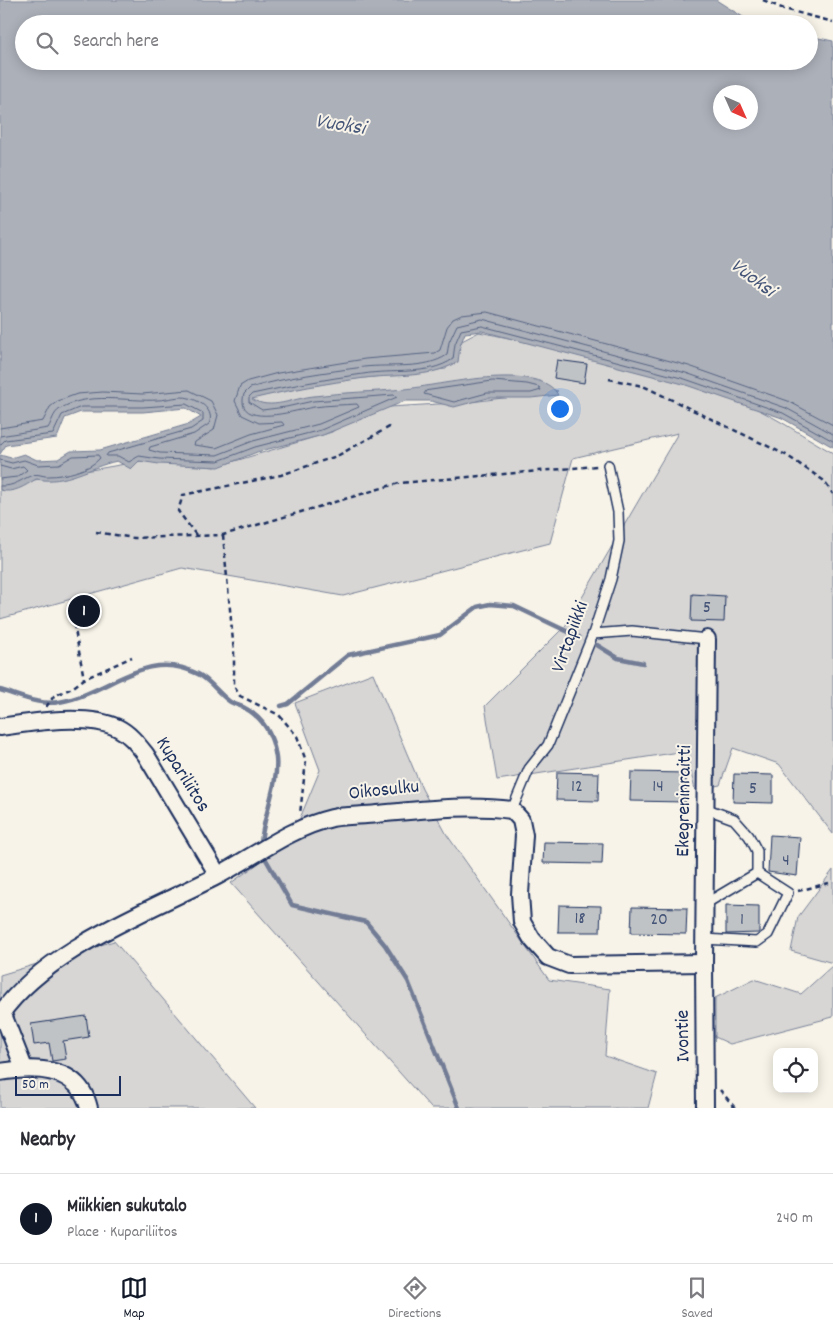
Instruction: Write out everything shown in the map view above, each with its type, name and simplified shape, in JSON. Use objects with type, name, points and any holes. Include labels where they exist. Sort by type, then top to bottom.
[{"type":"street","name":"Ekegreninraitti","points":[[704,963],[707,809],[707,639]]},
{"type":"street","name":"Kupariliitos","points":[[0,728],[68,721],[97,722],[119,728],[133,739],[146,755],[218,875]]},
{"type":"street","name":"Oikosulku","points":[[1,1013],[26,984],[53,962],[138,915],[218,875],[298,830],[333,818],[436,807],[512,810]]},
{"type":"street","points":[[512,810],[521,820],[524,834],[520,894],[522,922],[532,939],[548,957],[569,965],[704,963]]},
{"type":"street","name":"Ivontie","points":[[704,963],[706,1108]]},
{"type":"street","points":[[1,1013],[24,1068]]},
{"type":"street","points":[[0,1072],[24,1068],[56,1072],[79,1085],[89,1108]]},
{"type":"lane","name":"Virtapiikki","points":[[512,810],[529,769],[548,745],[593,634],[611,579],[619,541],[618,512],[608,466]]},
{"type":"lane","points":[[593,634],[632,631],[707,639]]},
{"type":"lane","points":[[707,809],[734,818],[749,836],[758,851],[757,873]]},
{"type":"lane","points":[[704,939],[757,942],[768,934],[788,893],[757,873]]},
{"type":"lane","points":[[706,904],[757,873]]},
{"type":"path","points":[[763,0],[784,9],[807,15]]},
{"type":"path","points":[[818,18],[833,22]]},
{"type":"path","points":[[609,379],[642,386],[786,456],[823,480],[833,494]]},
{"type":"path","points":[[196,535],[178,511],[183,495],[281,475],[337,456],[392,425]]},
{"type":"path","points":[[96,532],[134,538],[223,535],[399,483],[608,466]]},
{"type":"path","points":[[223,535],[234,652],[234,686],[240,696],[279,715],[298,736],[306,761],[298,830]]},
{"type":"path","points":[[74,624],[84,678]]},
{"type":"path","points":[[47,706],[50,700],[84,678],[132,657]]},
{"type":"path","points":[[788,893],[833,882]]},
{"type":"shaded area","points":[[479,332],[616,361],[716,391],[758,409],[833,453],[833,834],[779,764],[733,748],[720,785],[695,790],[686,751],[497,780],[485,706],[566,625],[678,433],[573,458],[550,543],[343,596],[182,568],[0,619],[0,486],[142,461],[215,467],[332,432],[347,420],[374,408],[471,402],[558,391],[536,385],[243,412],[236,403],[289,386],[446,369],[458,343]]},
{"type":"shaded area","points":[[373,673],[422,789],[447,835],[549,980],[610,989],[605,1056],[657,1074],[648,1108],[431,1108],[231,883],[291,840],[320,770],[295,703]]},
{"type":"shaded area","points":[[833,870],[833,963],[791,951],[798,917]]},
{"type":"shaded area","points":[[114,941],[255,1108],[0,1108],[0,975]]},
{"type":"shaded area","points":[[833,965],[833,1017],[730,1044],[715,1037],[715,998],[754,979],[801,994]]},
{"type":"water","name":"Vuoksi","points":[[0,0],[716,0],[740,15],[15,15],[15,70],[818,70],[818,38],[833,41],[833,447],[782,418],[683,384],[482,331],[465,333],[460,346],[458,362],[435,371],[337,382],[252,399],[267,404],[274,404],[306,397],[405,389],[462,380],[510,377],[531,379],[548,385],[558,395],[531,398],[488,398],[454,407],[431,401],[405,401],[323,435],[257,452],[219,467],[139,461],[131,469],[117,461],[67,478],[57,480],[36,479],[19,489],[10,491],[0,490],[0,455],[11,458],[24,454],[37,460],[58,459],[71,451],[100,450],[189,424],[201,417],[186,408],[143,412],[81,412],[65,418],[57,438],[6,445],[0,454]]},
{"type":"building","points":[[557,360],[587,364],[584,383],[554,378]]},
{"type":"building","points":[[692,594],[725,596],[724,622],[691,621]]},
{"type":"building","points":[[557,772],[599,773],[598,801],[556,800]]},
{"type":"building","points":[[631,772],[686,773],[686,802],[630,801]]},
{"type":"building","points":[[734,774],[773,775],[773,803],[733,802]]},
{"type":"building","points":[[770,835],[800,837],[797,876],[768,872]]},
{"type":"building","points":[[544,842],[603,843],[602,864],[543,863]]},
{"type":"building","points":[[559,905],[601,906],[600,932],[558,932]]},
{"type":"building","points":[[726,905],[759,906],[759,933],[726,934]]},
{"type":"building","points":[[632,907],[687,908],[686,934],[631,933]]},
{"type":"building","points":[[86,1016],[89,1037],[63,1041],[66,1059],[52,1061],[49,1043],[34,1045],[31,1024]]},
{"type":"waterway","points":[[281,706],[288,704],[348,655],[440,635],[477,607],[490,604],[514,606],[579,637]]},
{"type":"waterway","points":[[597,645],[618,658],[643,663]]},
{"type":"waterway","points":[[0,690],[44,703],[52,703],[77,697],[144,669],[161,666],[179,667],[198,674],[229,701],[257,716],[273,742],[276,758],[275,778],[261,843]]},
{"type":"waterway","points":[[264,856],[292,905],[366,922],[385,945],[408,981],[459,1108]]},
{"type":"place","name":"Miikkien sukutalo","points":[[84,611]]}]
